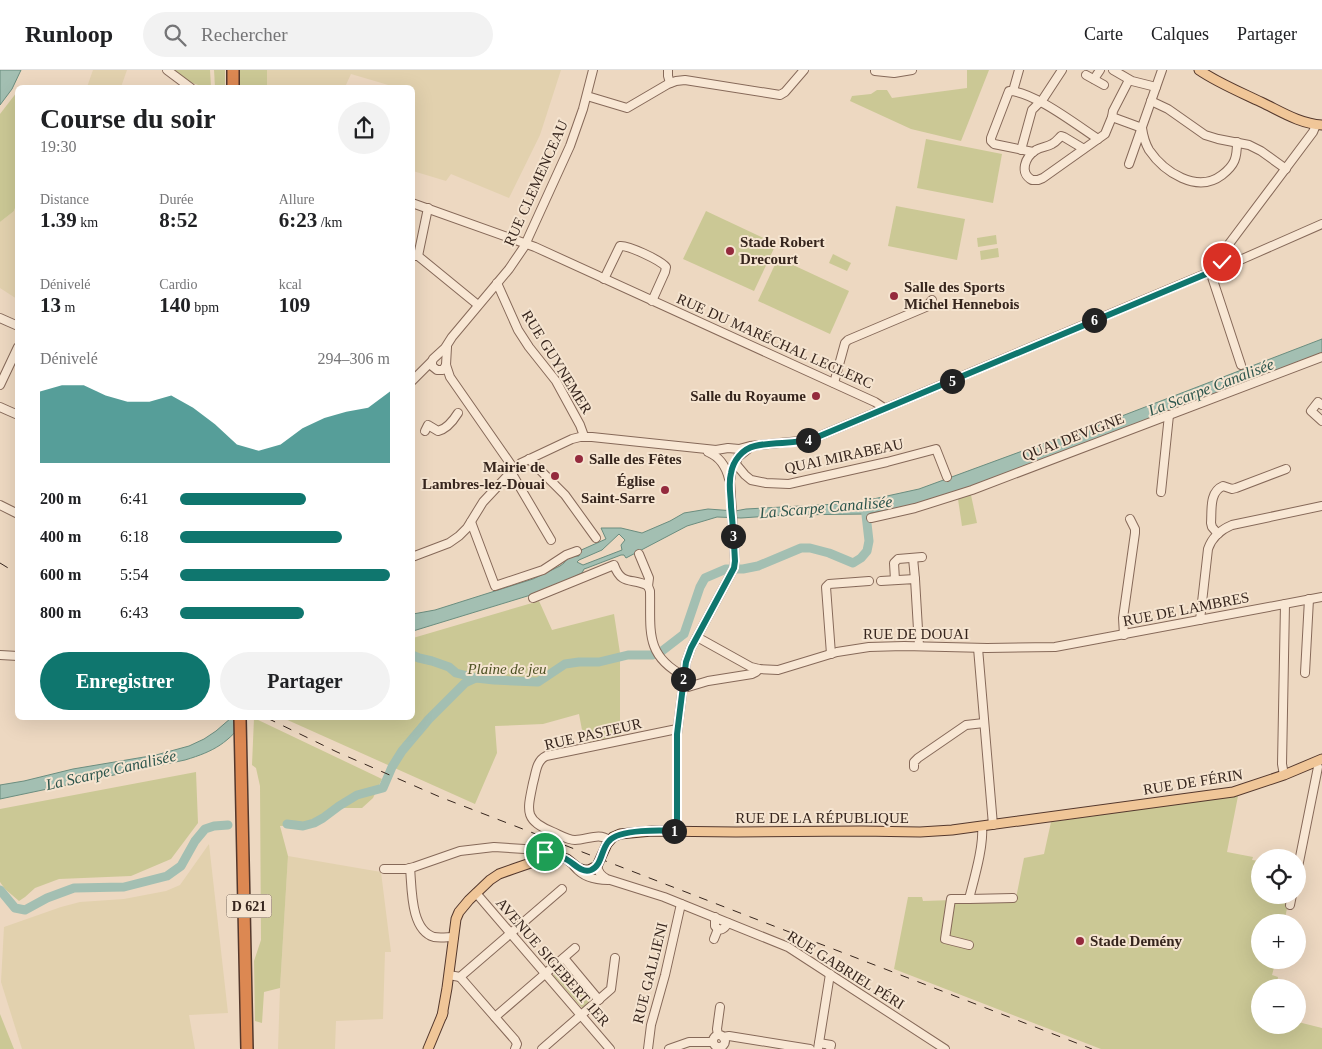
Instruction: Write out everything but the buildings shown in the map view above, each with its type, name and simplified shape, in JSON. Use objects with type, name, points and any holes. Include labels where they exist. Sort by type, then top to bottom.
[{"type":"highway","points":[[229,70],[231,85]]},
{"type":"highway","points":[[231,85],[233,70]]},
{"type":"highway","name":"D 621","points":[[240,720],[244,763],[252,1049]]},
{"type":"highway","name":"D 621","points":[[246,720],[244,763],[247,1049]]},
{"type":"main road","points":[[1199,70],[1223,84],[1289,116],[1319,128]]},
{"type":"main road","name":"RUE DE FÉRIN","points":[[1064,815],[1234,792],[1284,775],[1319,760]]},
{"type":"main road","name":"RUE DE LA RÉPUBLIQUE","points":[[609,840],[620,834],[652,831],[926,832],[1064,815]]},
{"type":"main road","points":[[428,1049],[442,1016],[454,976],[456,919],[463,906],[499,874],[548,857],[560,856],[575,866],[584,870],[591,870],[597,866],[609,840]]},
{"type":"street","points":[[167,70],[187,85]]},
{"type":"street","name":"RUE CLEMENCEAU","points":[[415,379],[447,345],[511,266],[526,243],[570,146],[587,96],[593,70]]},
{"type":"street","points":[[668,70],[670,83]]},
{"type":"street","points":[[587,96],[626,108],[670,83],[679,80],[692,80],[778,95],[785,92],[804,70]]},
{"type":"street","points":[[876,71],[894,73],[912,70]]},
{"type":"street","points":[[1013,91],[1019,70]]},
{"type":"street","points":[[1021,150],[1032,110],[1042,102],[1062,70]]},
{"type":"street","points":[[1094,79],[1100,70]]},
{"type":"street","points":[[1113,70],[1129,80],[1156,87]]},
{"type":"street","points":[[1129,164],[1162,70]]},
{"type":"street","points":[[1086,75],[1104,86]]},
{"type":"street","points":[[1084,149],[1062,136],[1051,145],[1033,152],[1026,163],[1026,175],[1028,178],[1036,181],[1043,178],[1084,149],[1105,134],[1129,80]]},
{"type":"street","points":[[1033,152],[991,142],[990,139],[1009,91],[1042,102],[1098,139]]},
{"type":"street","points":[[1151,101],[1172,112],[1205,134],[1215,138],[1249,144],[1286,169]]},
{"type":"street","points":[[1112,117],[1142,128]]},
{"type":"street","points":[[1142,128],[1148,148],[1162,165],[1180,177],[1197,182],[1215,180],[1230,168],[1236,156],[1237,142]]},
{"type":"street","points":[[1241,365],[1213,278],[1220,256],[1319,128]]},
{"type":"street","name":"RUE DU MARÉCHAL LECLERC","points":[[415,204],[526,243],[834,383],[884,408]]},
{"type":"street","points":[[428,208],[415,256],[478,305]]},
{"type":"street","points":[[415,556],[454,540],[465,530],[484,502],[512,471],[528,459],[570,439],[584,436],[701,449],[739,449],[810,440],[1054,338],[1217,266],[1231,264],[1322,224]]},
{"type":"street","name":"RUE DU MARÉCHAL LECLERC","points":[[604,278],[618,248],[622,245],[656,260],[664,264],[666,270],[652,301]]},
{"type":"street","points":[[489,293],[496,292],[504,296],[506,278],[511,266]]},
{"type":"street","name":"RUE GUYNEMER","points":[[497,283],[521,334],[561,389],[584,436]]},
{"type":"street","points":[[834,383],[845,343],[848,340],[926,307],[932,300]]},
{"type":"street","points":[[0,318],[15,325]]},
{"type":"street","points":[[447,345],[446,363],[452,382],[512,471],[551,540]]},
{"type":"street","points":[[415,379],[431,370],[437,370],[444,369],[446,363],[443,357],[434,359],[432,366],[437,370],[452,382]]},
{"type":"street","name":"QUAI DEVIGNE","points":[[871,518],[917,508],[972,490],[1322,357]]},
{"type":"street","points":[[0,385],[15,360]]},
{"type":"street","points":[[1322,405],[1318,402],[1310,411],[1322,421]]},
{"type":"street","points":[[425,431],[428,426],[438,431],[442,430],[469,405]]},
{"type":"street","points":[[0,407],[15,414]]},
{"type":"street","points":[[1161,492],[1169,415]]},
{"type":"street","points":[[701,449],[713,454],[730,466],[744,451],[754,446]]},
{"type":"street","points":[[677,831],[677,730],[682,686],[688,656],[732,572],[735,561],[730,480],[731,471],[736,461],[736,451],[728,449],[720,453],[730,480]]},
{"type":"street","name":"QUAI MIRABEAU","points":[[736,461],[742,472],[751,480],[789,484],[888,462],[936,449],[948,477]]},
{"type":"street","points":[[528,459],[566,495],[596,538]]},
{"type":"street","points":[[1218,534],[1211,523],[1213,497],[1219,488],[1223,486],[1232,489],[1236,488],[1286,469]]},
{"type":"street","points":[[0,505],[15,512]]},
{"type":"street","points":[[1200,620],[1208,549],[1211,542],[1224,528],[1322,506]]},
{"type":"street","points":[[1124,635],[1123,618],[1135,533],[1130,519]]},
{"type":"street","points":[[471,522],[495,586],[541,571],[566,555],[577,551]]},
{"type":"street","points":[[639,554],[649,578],[651,638],[655,649],[672,669],[684,676]]},
{"type":"street","points":[[913,558],[919,646]]},
{"type":"street","points":[[895,580],[894,562],[898,559],[922,558]]},
{"type":"street","points":[[533,598],[614,565],[619,576],[648,586]]},
{"type":"street","points":[[881,581],[914,579]]},
{"type":"street","points":[[830,654],[826,587],[829,584],[869,581]]},
{"type":"street","name":"RUE DE LAMBRES","points":[[1055,647],[1322,597]]},
{"type":"street","points":[[1305,673],[1309,599]]},
{"type":"street","points":[[1284,775],[1282,764],[1285,604]]},
{"type":"street","name":"RUE DE DOUAI","points":[[697,638],[748,665],[759,669],[774,670],[830,654],[864,648],[919,646],[978,648],[1055,647]]},
{"type":"street","points":[[978,648],[993,825]]},
{"type":"street","points":[[0,655],[15,656]]},
{"type":"street","points":[[682,686],[752,674],[759,669]]},
{"type":"street","points":[[914,766],[914,762],[918,758],[966,725],[984,723]]},
{"type":"street","name":"RUE PASTEUR","points":[[609,840],[600,836],[577,840],[568,839],[536,824],[530,815],[529,804],[540,760],[546,756],[677,730]]},
{"type":"street","points":[[1302,849],[1319,760]]},
{"type":"street","points":[[969,899],[977,867],[982,826]]},
{"type":"street","points":[[384,869],[410,868],[456,851],[486,848],[541,850],[548,857]]},
{"type":"street","points":[[567,859],[585,876],[614,881]]},
{"type":"street","points":[[597,866],[597,870],[601,875],[614,881]]},
{"type":"street","points":[[410,868],[414,910],[420,926],[432,936],[454,937]]},
{"type":"street","name":"RUE GABRIEL PÉRI","points":[[614,881],[681,904],[788,947],[945,1049]]},
{"type":"street","points":[[516,1047],[515,1040],[495,1017],[454,976],[511,934],[562,889]]},
{"type":"street","name":"AVENUE SIGEBERT 1ER","points":[[476,893],[610,1049]]},
{"type":"street","points":[[969,945],[946,939],[951,899],[1013,898]]},
{"type":"street","name":"RUE GALLIENI","points":[[650,1047],[651,1026],[681,904]]},
{"type":"street","points":[[715,917],[715,926],[718,929]]},
{"type":"street","points":[[718,929],[723,929],[728,922]]},
{"type":"street","points":[[714,939],[718,929]]},
{"type":"street","points":[[495,1017],[575,948]]},
{"type":"street","name":"AVENUE SIGEBERT 1ER","points":[[564,958],[599,1000]]},
{"type":"street","points":[[542,1049],[612,987],[615,958]]},
{"type":"street","points":[[830,974],[818,1046],[831,1045],[830,1049]]},
{"type":"street","points":[[720,1007],[716,1046],[722,1047]]},
{"type":"street","points":[[669,1049],[689,1042],[729,1036],[810,1049]]},
{"type":"street","points":[[928,1048],[930,1039]]},
{"type":"shaded area","points":[[93,70],[127,70],[122,85],[88,85]]},
{"type":"shaded area","points":[[267,70],[561,70],[540,135],[509,198],[451,174],[446,181],[415,172],[415,85],[388,85],[351,74],[346,85],[267,85]]},
{"type":"shaded area","points":[[15,208],[15,298],[0,288],[0,222],[14,211]]},
{"type":"shaded area","points":[[209,844],[228,1013],[189,1015],[195,1049],[22,1049],[1,982],[4,927],[80,902],[124,899],[166,891],[180,885]]},
{"type":"shaded area","points":[[288,856],[381,872],[391,952],[385,952],[383,1019],[336,1021],[335,1049],[278,1049]]},
{"type":"green space","points":[[173,70],[210,70],[211,85],[198,85]]},
{"type":"green space","points":[[214,70],[225,70],[225,85],[215,85]]},
{"type":"green space","points":[[239,70],[267,70],[267,85],[239,85]]},
{"type":"green space","points":[[967,70],[989,70],[961,141],[911,129],[850,101],[852,96],[871,94],[877,90],[887,90],[892,98],[967,88]]},
{"type":"green space","points":[[15,95],[15,208],[14,211],[0,222],[0,114]]},
{"type":"green space","points":[[926,139],[1002,154],[993,203],[917,188]]},
{"type":"green space","points":[[896,206],[965,219],[957,260],[888,246]]},
{"type":"green space","name":"Stade Robert Drecourt","points":[[706,211],[776,244],[754,291],[683,259]]},
{"type":"green space","points":[[996,235],[997,244],[978,247],[977,238]]},
{"type":"green space","points":[[998,248],[999,257],[981,260],[980,251]]},
{"type":"green space","points":[[833,254],[851,263],[847,271],[829,263]]},
{"type":"green space","points":[[778,258],[849,291],[830,334],[758,301]]},
{"type":"green space","points":[[971,495],[977,523],[962,526],[958,499]]},
{"type":"green space","name":"Plaine de jeu","points":[[539,601],[552,630],[614,614],[620,653],[620,739],[585,746],[579,714],[543,724],[495,726],[497,753],[475,804],[287,720],[415,720],[415,637]]},
{"type":"green space","points":[[254,720],[258,720],[382,779],[373,798],[362,808],[340,808],[317,825],[280,826],[288,856],[280,988],[264,992],[262,1023],[255,1021],[254,961],[261,940],[260,786],[256,768],[252,765]]},
{"type":"green space","points":[[196,772],[198,823],[171,859],[131,876],[59,879],[35,888],[19,901],[0,882],[0,809]]},
{"type":"green space","name":"Stade Demény","points":[[1238,796],[1227,852],[1251,857],[1251,904],[1288,904],[1286,914],[1251,914],[1251,969],[1274,969],[1272,975],[1278,977],[1278,979],[1251,979],[1251,1034],[1306,1034],[1306,1024],[1322,1028],[1322,1049],[1101,1049],[894,969],[908,897],[922,897],[923,901],[1016,898],[1024,858],[1044,854],[1051,822]]},
{"type":"green space","points":[[564,965],[594,1000],[583,1009],[553,975]]},
{"type":"green space","points":[[0,1014],[14,1049],[0,1049]]},
{"type":"water","points":[[0,70],[21,70],[12,89],[0,105]]},
{"type":"water","name":"La Scarpe Canalisée","points":[[1322,339],[1322,353],[952,494],[917,505],[866,514],[717,517],[687,526],[626,558],[624,555],[621,555],[584,569],[582,573],[534,594],[415,630],[415,614],[435,610],[533,579],[560,566],[574,553],[575,556],[579,556],[579,551],[606,539],[601,528],[621,528],[642,533],[684,513],[708,509],[735,511],[855,503],[919,489],[1036,446],[1075,434]],"holes":[[[619,534],[625,540],[621,545],[622,550],[583,565],[577,562],[602,550]]]},
{"type":"water","name":"La Scarpe Canalisée","points":[[229,720],[245,720],[227,740],[195,757],[0,799],[0,785],[73,769],[156,755],[189,746],[216,731]]},
{"type":"waterway","name":"La Scarpe Canalisée","points":[[415,656],[449,667],[456,673],[476,678],[538,682],[565,664],[599,662],[628,655],[653,655],[662,651],[684,634],[700,587],[705,578],[726,569],[743,569],[758,566],[801,548],[810,548],[829,553],[853,563],[861,558],[867,551],[869,541],[865,506]]},
{"type":"waterway","points":[[287,824],[303,826],[314,823],[357,795],[383,788],[392,767],[402,751],[429,719],[465,683],[476,678]]},
{"type":"waterway","points":[[0,890],[15,908],[25,910],[47,898],[74,888],[124,887],[167,876],[181,866],[195,841],[205,829],[228,825]]},
{"type":"railway","points":[[0,563],[15,572]]},
{"type":"railway","points":[[271,720],[337,752],[440,797],[1092,1049]]},
{"type":"place","name":"Stade Robert Drecourt","points":[[730,251]]},
{"type":"place","name":"Salle des Sports Michel Hennebois","points":[[894,296]]},
{"type":"place","name":"Salle du Royaume","points":[[816,396]]},
{"type":"place","name":"Salle des Fêtes","points":[[579,459]]},
{"type":"place","name":"Mairie de Lambres-lez-Douai","points":[[555,476]]},
{"type":"place","name":"Église Saint-Sarre","points":[[665,490]]},
{"type":"place","name":"Stade Demény","points":[[1080,941]]},
{"type":"route","points":[[545,852],[548,857],[562,856],[578,868],[589,870],[597,866],[605,847],[613,837],[630,833],[677,831],[677,734],[686,662],[691,648],[734,568],[730,480],[733,466],[742,453],[754,446],[810,440],[1206,274],[1216,267],[1220,268],[1223,265],[1222,262]]}]
